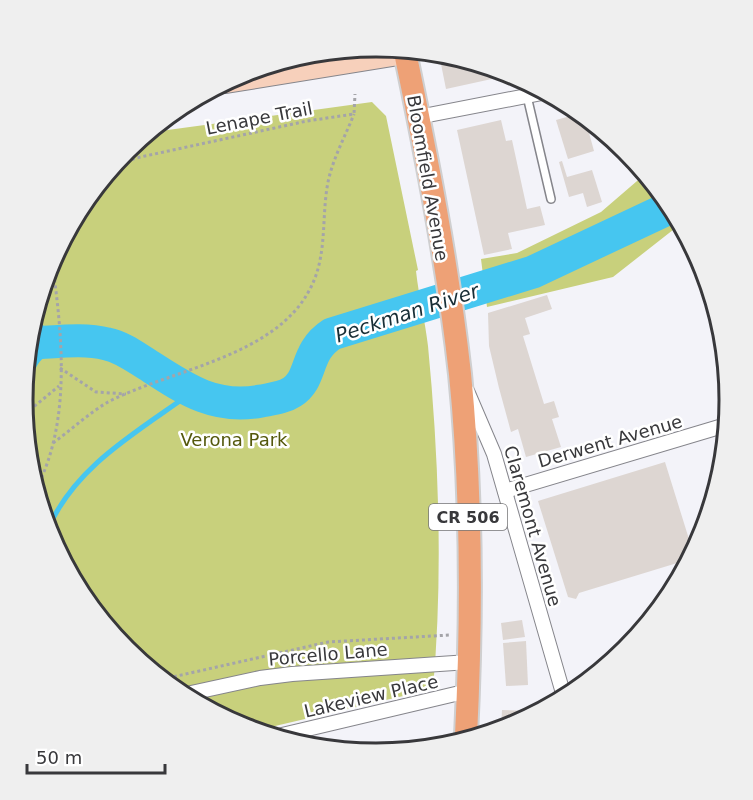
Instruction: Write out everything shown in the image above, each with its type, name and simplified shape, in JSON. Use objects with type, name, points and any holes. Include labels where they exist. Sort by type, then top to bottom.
[{"type":"main road","points":[[260,77],[381,57]]},
{"type":"main road","name":"Bloomfield Avenue","points":[[406,58],[444,267],[459,372],[467,499],[470,662],[466,732]]},
{"type":"street","points":[[418,117],[533,95]]},
{"type":"street","name":"Claremont Avenue","points":[[459,372],[494,454],[562,689]]},
{"type":"street","name":"Derwent Avenue","points":[[505,491],[719,427]]},
{"type":"street","name":"Porcello Lane","points":[[196,692],[260,678],[292,674],[470,662]]},
{"type":"street","name":"Lakeview Place","points":[[291,733],[468,691]]},
{"type":"lane","points":[[527,96],[551,199]]},
{"type":"path","points":[[53,443],[106,403],[153,382],[231,353],[280,326],[298,310],[321,264],[328,183],[334,158],[354,114],[355,94]]},
{"type":"path","name":"Lenape Trail","points":[[131,160],[354,114]]},
{"type":"path","points":[[42,475],[58,428],[60,353],[55,280]]},
{"type":"path","points":[[60,368],[96,392],[126,394]]},
{"type":"path","points":[[33,408],[59,386]]},
{"type":"path","points":[[173,677],[328,642],[469,633]]},
{"type":"green space","name":"Verona Park","points":[[372,102],[386,116],[418,270],[416,271],[417,281],[428,346],[435,431],[439,561],[433,689],[272,727],[266,725],[225,708],[167,673],[134,643],[104,609],[68,552],[51,510],[36,445],[34,378],[37,364],[44,356],[42,326],[59,269],[79,228],[118,174],[163,131]]},
{"type":"green space","points":[[639,179],[674,229],[613,277],[487,307],[481,259],[517,253],[601,212]]},
{"type":"water","points":[[42,325],[50,330],[52,354],[46,356],[35,371]]},
{"type":"building","points":[[441,62],[495,78],[446,89]]},
{"type":"building","points":[[570,116],[586,127],[594,151],[568,159],[556,120]]},
{"type":"building","points":[[501,120],[506,141],[512,140],[527,209],[540,206],[545,225],[508,233],[512,249],[484,255],[457,130]]},
{"type":"building","points":[[562,161],[567,177],[592,170],[602,202],[587,207],[583,193],[569,197],[559,162]]},
{"type":"building","points":[[547,295],[552,309],[525,318],[530,334],[523,336],[544,404],[554,401],[559,417],[552,419],[561,447],[526,457],[518,429],[511,432],[499,388],[489,346],[488,313]]},
{"type":"building","points":[[665,462],[690,541],[679,562],[579,593],[576,599],[568,597],[538,501]]},
{"type":"building","points":[[522,620],[525,637],[503,640],[501,623]]},
{"type":"building","points":[[526,641],[528,685],[506,686],[503,643]]},
{"type":"building","points":[[502,710],[522,711],[508,717],[502,719]]},
{"type":"waterway","name":"Peckman River","points":[[38,343],[80,341],[113,345],[175,382],[215,400],[244,403],[277,398],[299,387],[317,349],[332,334],[533,272],[663,211]]},
{"type":"waterway","points":[[54,518],[74,487],[109,452],[191,393]]}]
